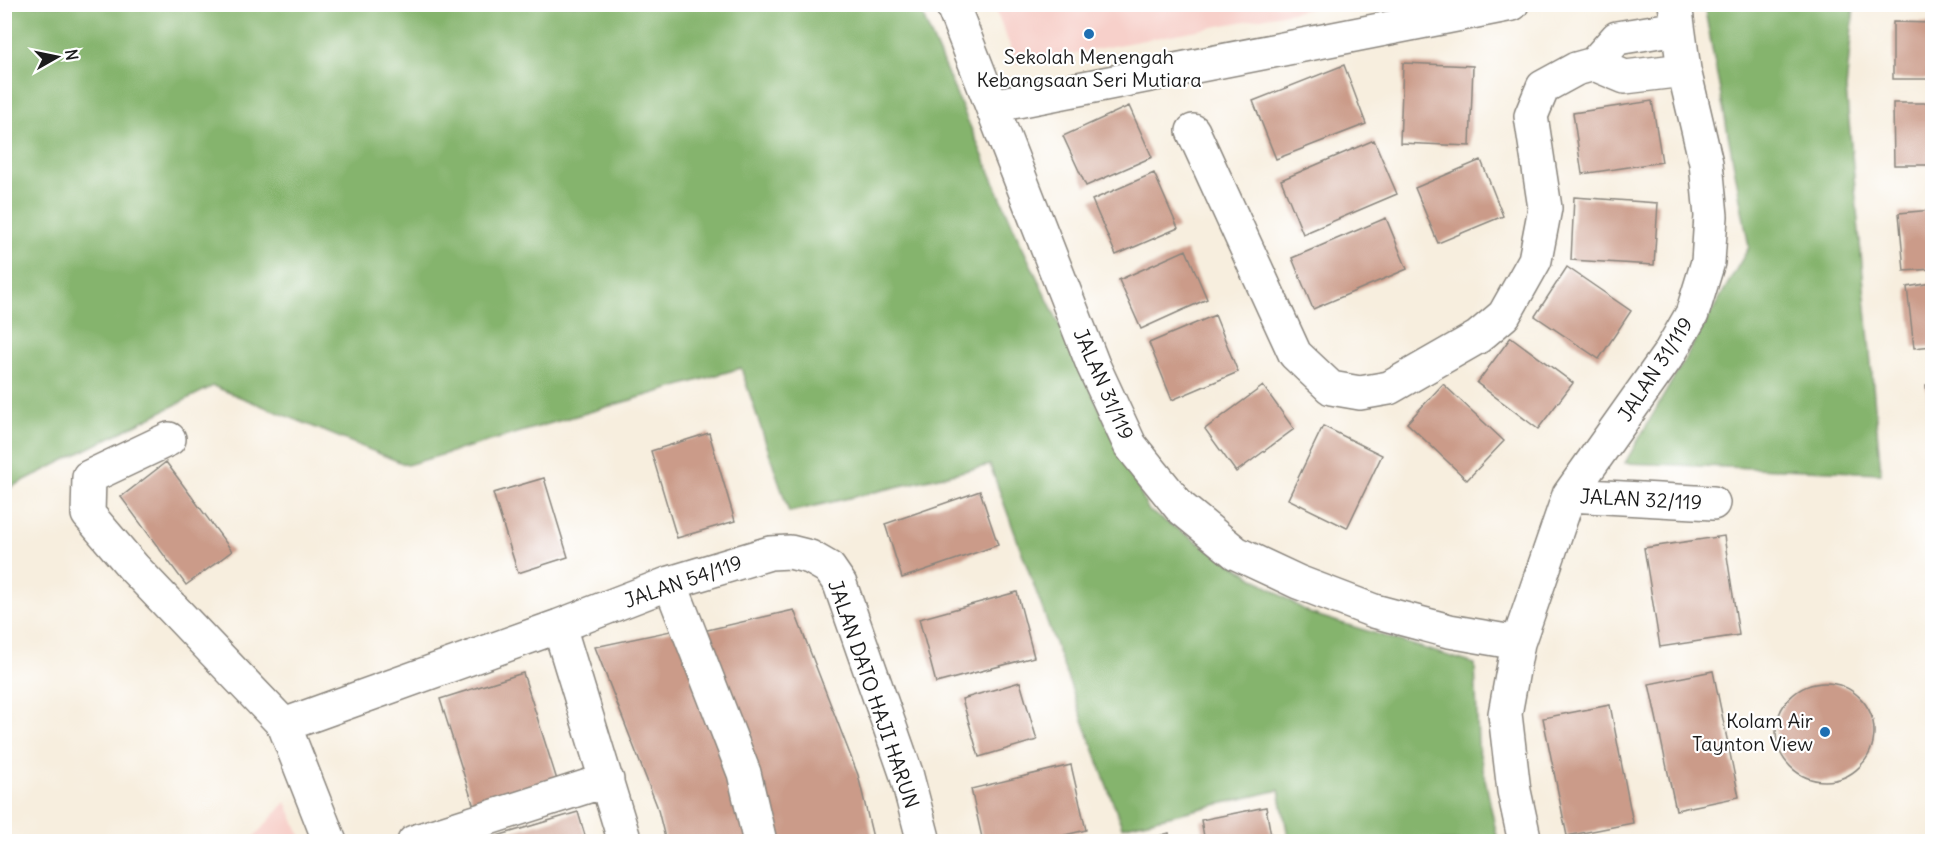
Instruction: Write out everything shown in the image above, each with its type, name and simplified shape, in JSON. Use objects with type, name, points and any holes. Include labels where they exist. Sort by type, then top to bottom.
[{"type":"street","name":"JALAN 31/119","points":[[952,4],[1093,365],[1111,405],[1130,445],[1180,507],[1236,553],[1298,582],[1374,611],[1449,631],[1518,643]]},
{"type":"street","points":[[992,106],[1512,4]]},
{"type":"street","name":"JALAN 31/119","points":[[1525,842],[1514,792],[1504,714],[1518,643],[1569,495],[1669,354],[1692,314],[1708,262],[1711,216],[1706,163],[1684,70],[1676,16]]},
{"type":"street","points":[[1193,131],[1295,354],[1331,388],[1360,393],[1389,388],[1478,338],[1504,315],[1534,261],[1545,208],[1531,116],[1543,87],[1576,69],[1594,64],[1617,38],[1676,16]]},
{"type":"street","points":[[1594,64],[1625,77],[1684,70]]},
{"type":"street","points":[[169,440],[89,477],[88,514],[134,568],[284,725],[330,842]]},
{"type":"street","name":"JALAN 32/119","points":[[1569,495],[1713,503]]},
{"type":"street","name":"JALAN 54/119","points":[[284,725],[559,626],[670,583],[770,553],[790,552],[810,557]]},
{"type":"street","name":"JALAN DATO HAJI HARUN","points":[[810,557],[829,568],[840,584],[906,773],[924,842]]},
{"type":"street","points":[[670,583],[744,773],[760,842]]},
{"type":"street","points":[[559,626],[625,842]]},
{"type":"street","points":[[414,842],[474,832],[607,780]]},
{"type":"shaded area","name":"Sekolah Menengah Kebangsaan Seri Mutiara","points":[[994,5],[1330,5],[1017,64]]},
{"type":"shaded area","points":[[286,802],[303,841],[250,841]]},
{"type":"green space","points":[[5,5],[918,5],[1019,240],[1149,511],[1309,613],[1475,664],[1478,745],[1498,841],[1289,841],[1279,790],[1122,827],[990,465],[789,512],[741,368],[407,465],[213,386],[5,490]]},
{"type":"green space","points":[[1704,5],[1854,5],[1846,89],[1881,473],[1625,463],[1749,247]]},
{"type":"building","points":[[1893,22],[1932,23],[1932,79],[1893,79]]},
{"type":"building","points":[[1403,63],[1473,66],[1470,146],[1400,143]]},
{"type":"building","points":[[1344,65],[1366,124],[1276,159],[1253,101]]},
{"type":"building","points":[[1652,101],[1662,162],[1582,174],[1573,113]]},
{"type":"building","points":[[1893,103],[1932,103],[1932,165],[1894,165]]},
{"type":"building","points":[[1129,106],[1152,157],[1086,186],[1063,136]]},
{"type":"building","points":[[1374,140],[1397,194],[1303,234],[1281,180]]},
{"type":"building","points":[[1481,160],[1503,216],[1438,243],[1415,188]]},
{"type":"building","points":[[1154,173],[1178,228],[1116,255],[1092,200]]},
{"type":"building","points":[[1574,197],[1658,203],[1654,265],[1571,260]]},
{"type":"building","points":[[1932,210],[1932,269],[1904,271],[1899,213]]},
{"type":"building","points":[[1386,218],[1407,269],[1313,309],[1292,258]]},
{"type":"building","points":[[1186,250],[1207,299],[1141,329],[1119,280]]},
{"type":"building","points":[[1567,267],[1631,311],[1599,359],[1535,316]]},
{"type":"building","points":[[1932,283],[1932,346],[1914,348],[1907,287]]},
{"type":"building","points":[[1215,315],[1238,372],[1172,400],[1149,343]]},
{"type":"building","points":[[1511,337],[1573,383],[1538,429],[1477,383]]},
{"type":"building","points":[[1443,384],[1504,441],[1467,480],[1407,423]]},
{"type":"building","points":[[1926,385],[1932,385],[1931,431]]},
{"type":"building","points":[[1263,386],[1294,429],[1236,472],[1205,429]]},
{"type":"building","points":[[1323,426],[1382,455],[1347,528],[1288,499]]},
{"type":"building","points":[[709,433],[735,521],[677,538],[651,451]]},
{"type":"building","points":[[166,462],[232,551],[186,585],[121,497]]},
{"type":"building","points":[[544,478],[568,557],[518,573],[493,493]]},
{"type":"building","points":[[980,491],[998,545],[902,578],[885,524]]},
{"type":"building","points":[[1724,536],[1739,635],[1660,647],[1644,548]]},
{"type":"building","points":[[1017,592],[1034,657],[936,683],[919,619]]},
{"type":"building","points":[[794,610],[858,775],[874,842],[777,842],[766,797],[703,631]]},
{"type":"building","points":[[680,629],[754,842],[666,842],[657,806],[595,647]]},
{"type":"building","points":[[1713,671],[1739,797],[1676,810],[1649,684]]},
{"type":"building","points":[[523,673],[557,780],[474,807],[440,699]]},
{"type":"building","points":[[1020,682],[1037,740],[979,757],[962,699]]},
{"type":"building","name":"Kolam Air Taynton View","points":[[1825,683],[1844,687],[1860,697],[1870,713],[1874,732],[1870,751],[1860,767],[1844,777],[1825,781],[1806,777],[1790,767],[1780,751],[1776,732],[1780,713],[1790,697],[1806,687]]},
{"type":"building","points":[[1610,705],[1633,823],[1567,836],[1543,718]]},
{"type":"building","points":[[1071,765],[1086,830],[1036,842],[983,842],[971,789]]},
{"type":"building","points":[[1266,807],[1272,842],[1205,842],[1201,820]]},
{"type":"building","points":[[578,812],[587,842],[488,842],[487,839]]},
{"type":"building","points":[[1169,833],[1171,842],[1141,842],[1141,841]]},
{"type":"place","name":"Sekolah Menengah Kebangsaan Seri Mutiara","points":[[1089,34]]},
{"type":"place","name":"Kolam Air Taynton View","points":[[1825,732]]}]
